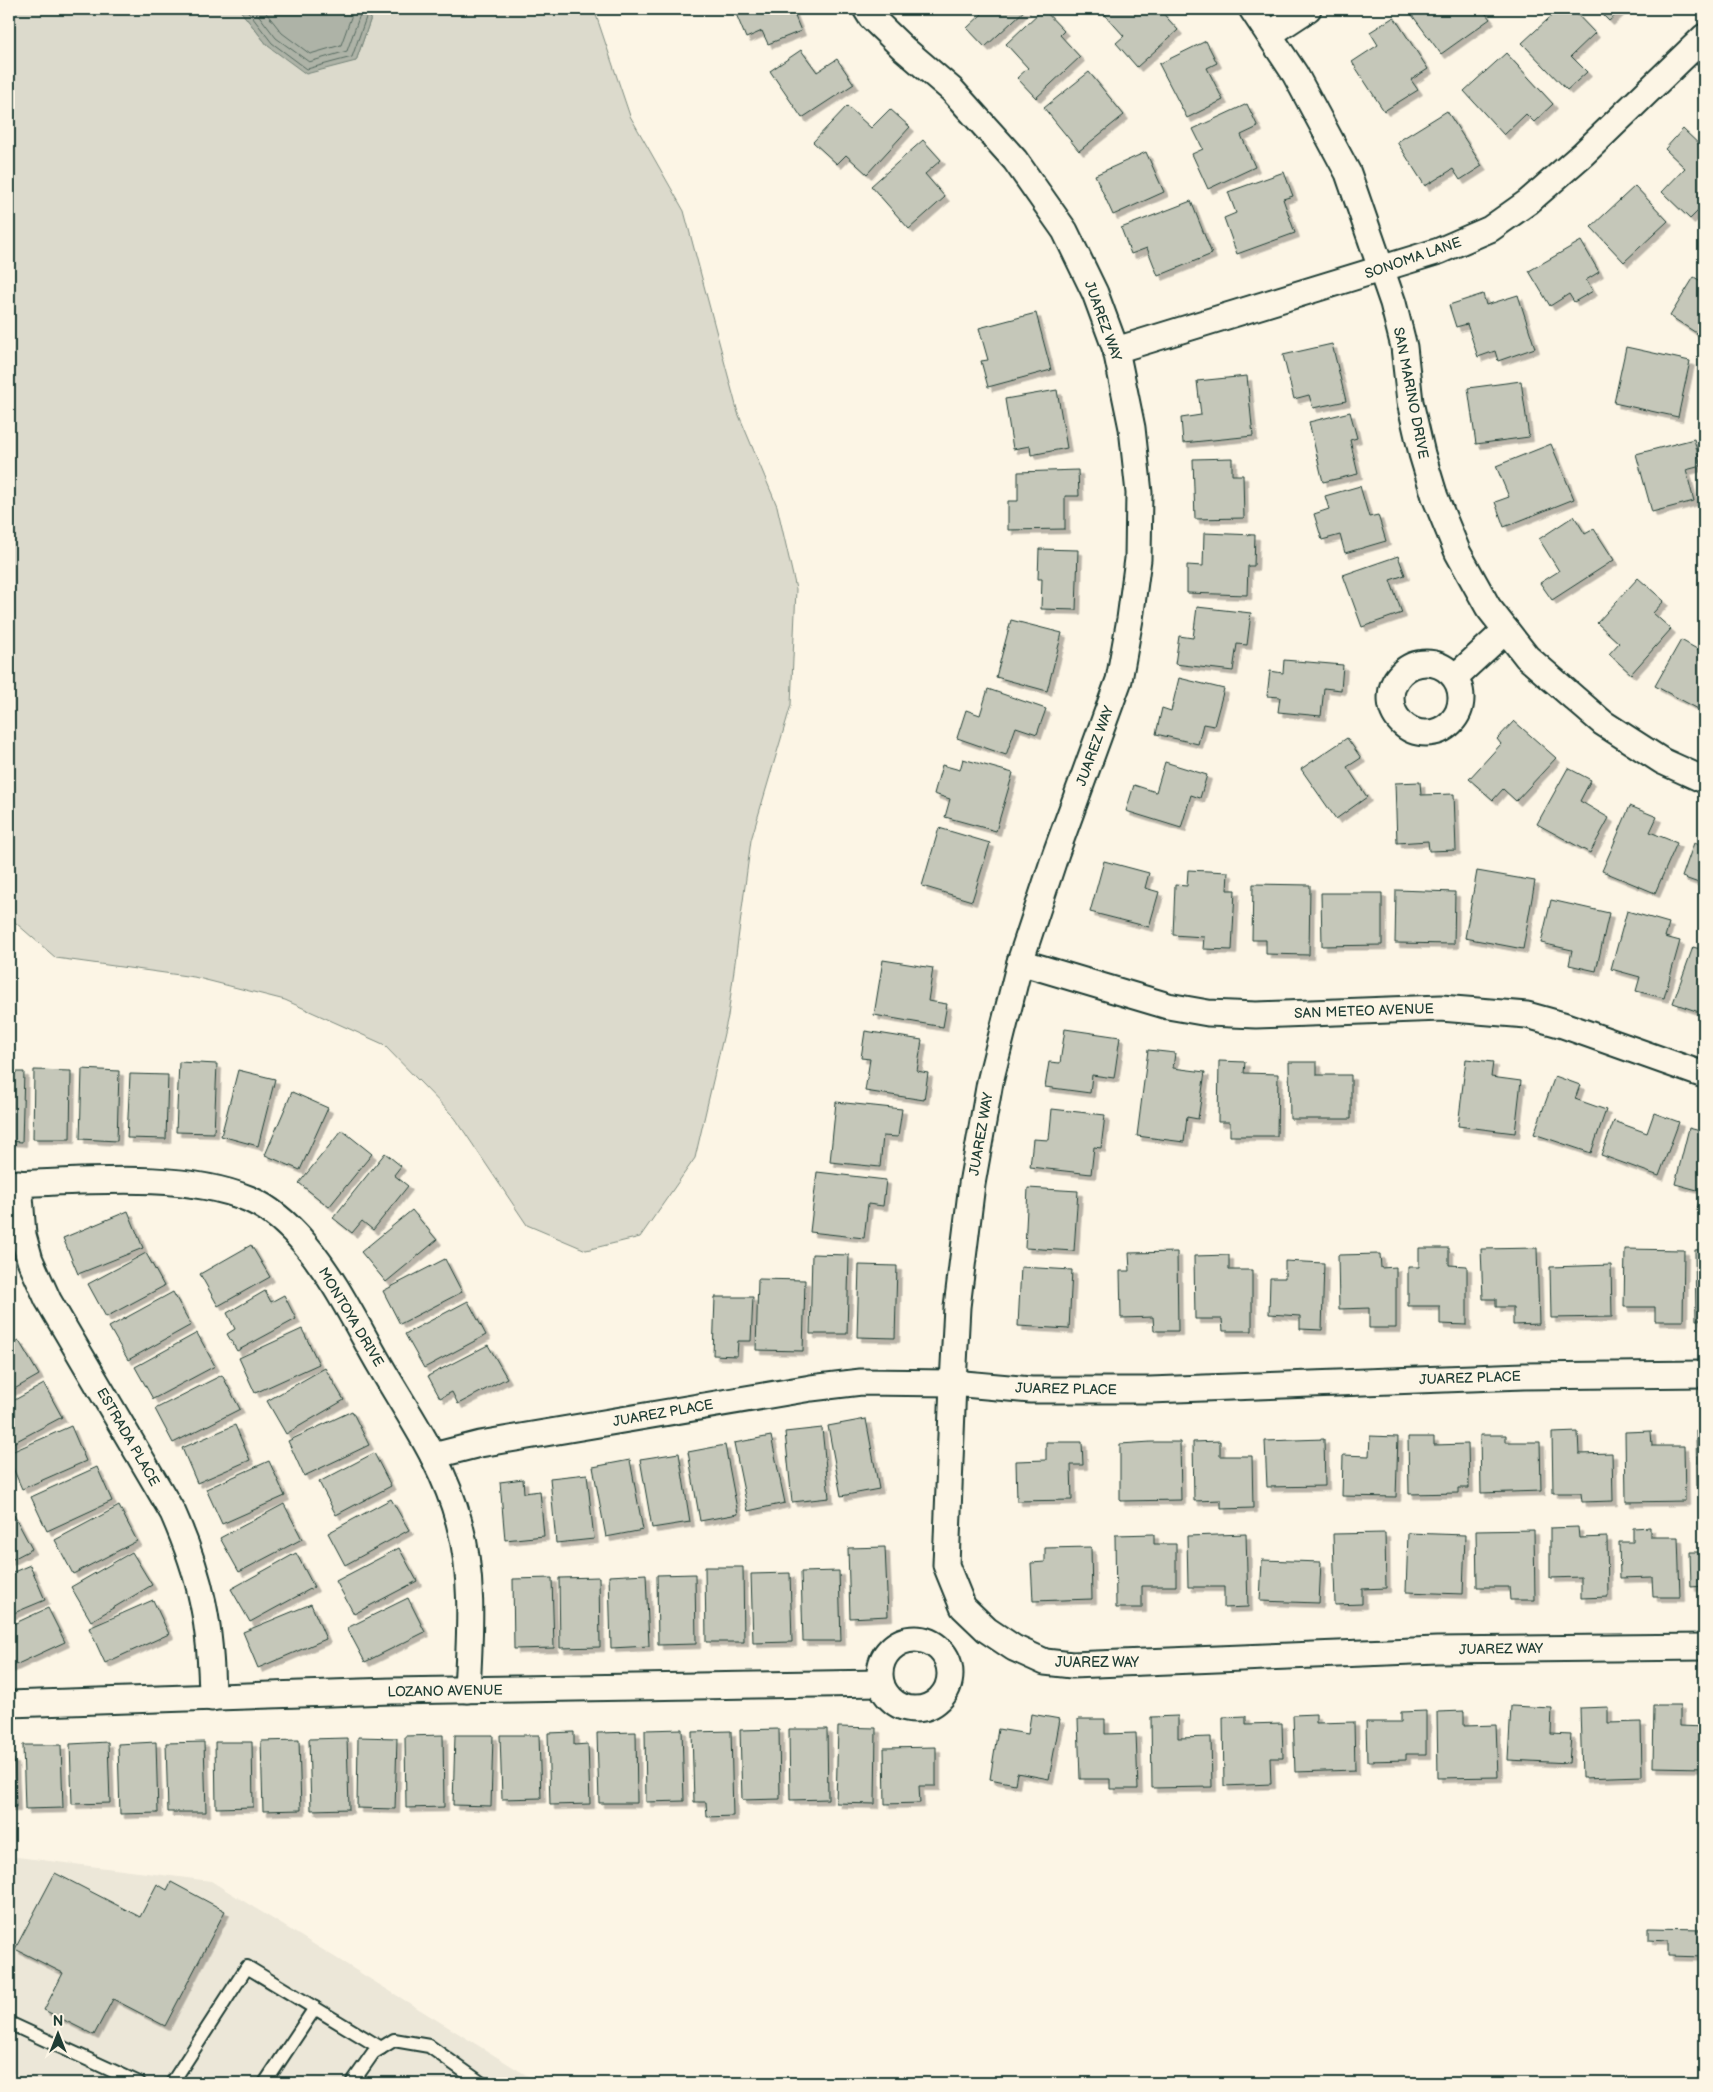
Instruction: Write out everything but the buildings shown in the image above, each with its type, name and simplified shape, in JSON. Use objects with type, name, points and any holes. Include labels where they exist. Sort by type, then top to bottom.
[{"type":"street","name":"JUAREZ WAY","points":[[866,9],[871,17],[903,48],[952,90],[1015,160],[1065,231],[1095,294],[1116,350],[1132,428],[1139,493],[1138,559],[1119,680],[1056,853],[1020,962],[990,1082],[972,1184],[957,1308],[946,1565],[963,1607],[981,1624],[1014,1648],[1045,1662],[1072,1665],[1437,1650],[1704,1648]]},
{"type":"street","name":"SAN MARINO DRIVE","points":[[1252,9],[1270,34],[1323,124],[1348,173],[1393,303],[1404,348],[1410,402],[1422,454],[1435,497],[1458,553],[1488,606],[1527,657],[1603,723],[1662,761],[1704,780]]},
{"type":"street","points":[[1270,34],[1308,9]]},
{"type":"street","name":"SONOMA LANE","points":[[1116,350],[1381,270],[1439,251],[1490,229],[1528,202],[1583,154],[1704,37]]},
{"type":"street","points":[[1455,677],[1506,630]]},
{"type":"street","name":"SAN METEO AVENUE","points":[[1020,962],[1168,1006],[1208,1013],[1256,1015],[1441,1008],[1528,1015],[1564,1025],[1704,1075]]},
{"type":"street","name":"MONTOYA DRIVE","points":[[14,1184],[146,1181],[219,1189],[249,1199],[275,1213],[305,1243],[327,1273],[395,1392],[426,1440],[450,1490],[460,1523],[468,1564],[470,1608],[467,1690]]},
{"type":"street","name":"ESTRADA PLACE","points":[[14,1184],[23,1235],[30,1260],[48,1300],[173,1513],[188,1548],[207,1617],[211,1654],[212,1698]]},
{"type":"street","name":"JUAREZ PLACE","points":[[434,1456],[480,1444],[811,1388],[860,1382],[953,1383],[1031,1390],[1150,1390],[1524,1376],[1704,1374]]},
{"type":"street","name":"LOZANO AVENUE","points":[[9,1704],[467,1690],[881,1683]]},
{"type":"lane","points":[[172,2083],[247,1967],[381,2048]]},
{"type":"lane","points":[[265,2083],[315,2008]]},
{"type":"lane","points":[[9,2023],[114,2078],[139,2083]]},
{"type":"lane","points":[[352,2083],[372,2053],[394,2040],[429,2046],[481,2083]]},
{"type":"shaded area","points":[[9,9],[239,9],[268,46],[356,61],[374,9],[594,9],[630,116],[684,211],[738,413],[777,506],[796,589],[791,705],[751,840],[728,1016],[695,1158],[640,1237],[586,1250],[527,1225],[455,1118],[383,1044],[285,1000],[194,977],[56,958],[9,917]]},
{"type":"shaded area","points":[[9,1856],[211,1881],[539,2083],[30,2083],[9,2071]]},
{"type":"water","points":[[239,9],[374,9],[356,61],[306,74],[268,46]]}]
